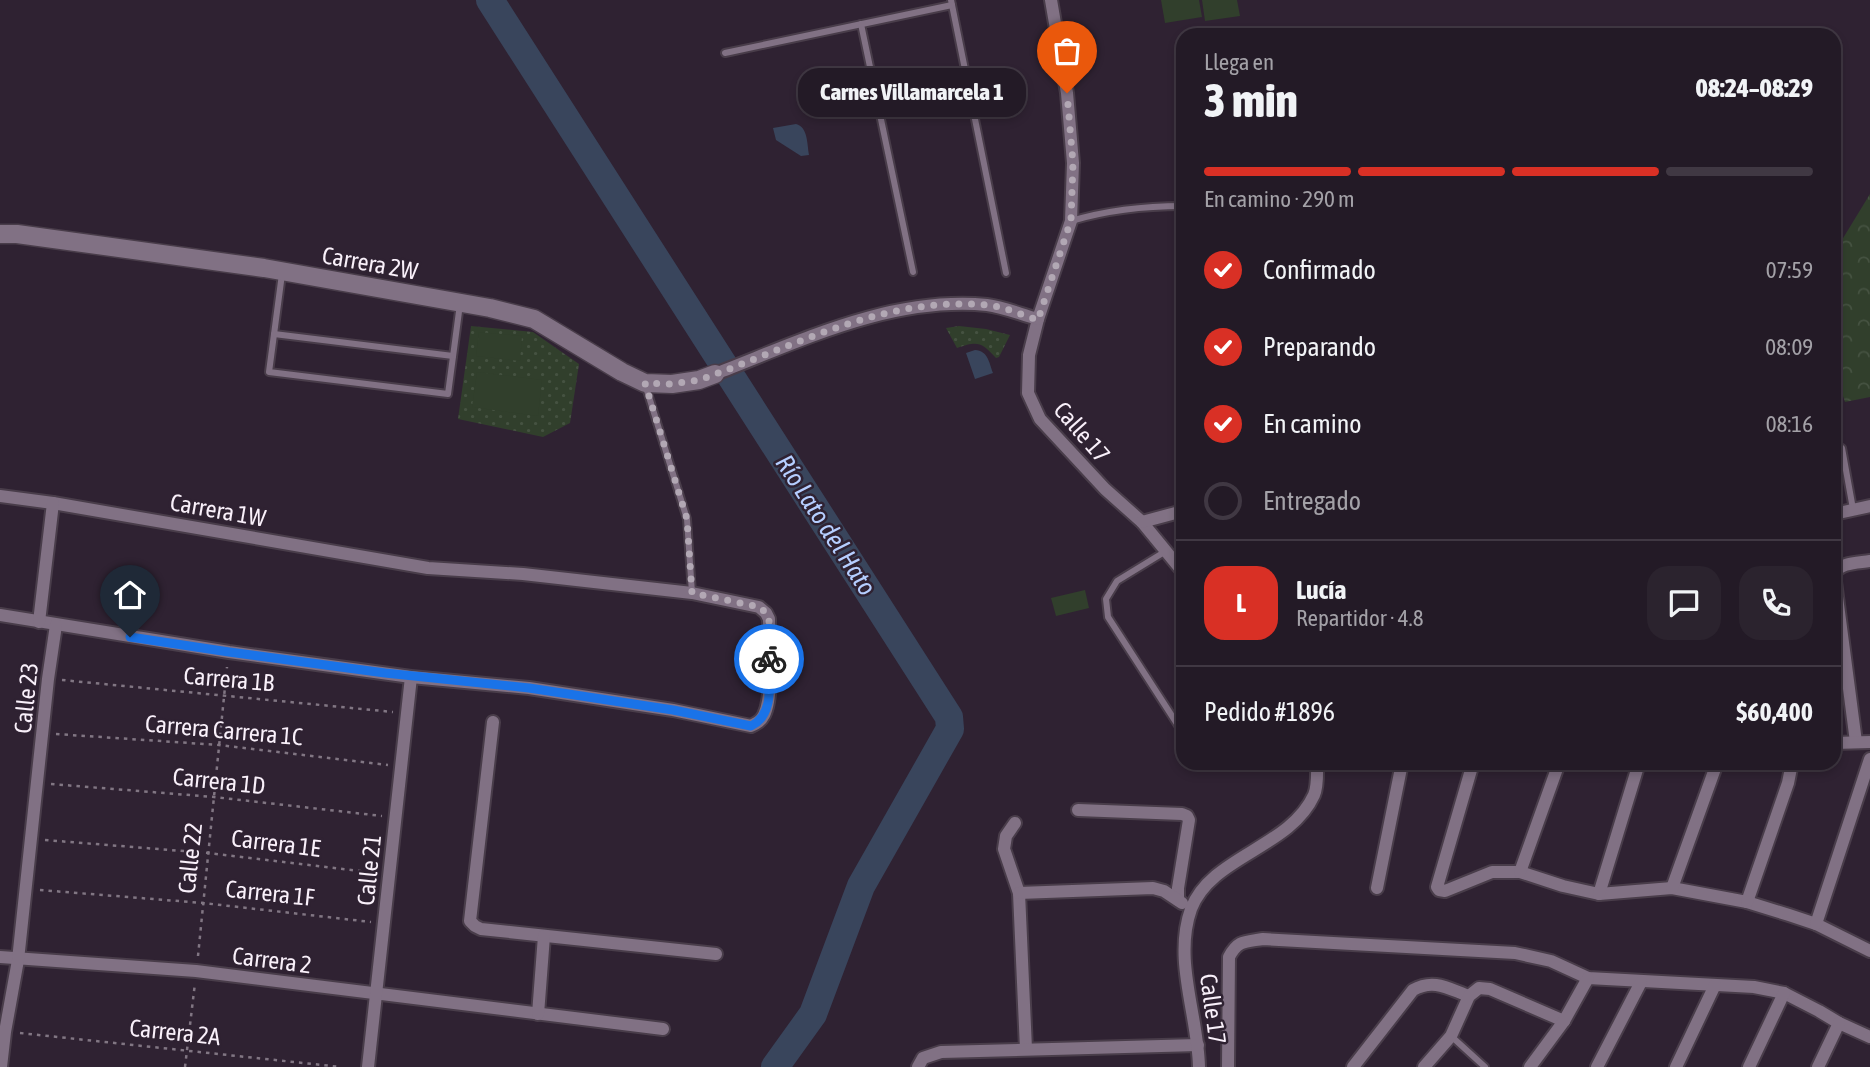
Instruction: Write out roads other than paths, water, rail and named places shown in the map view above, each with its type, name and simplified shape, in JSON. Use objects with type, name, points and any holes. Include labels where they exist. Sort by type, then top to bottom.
[{"type":"street","name":"Calle 17","points":[[1051,0],[1067,93],[1073,163],[1071,220],[1029,355],[1028,393],[1040,419],[1105,489],[1142,522],[1176,563]]},
{"type":"street","name":"Carrera 2W","points":[[0,234],[17,234],[282,272],[490,308],[534,319],[645,383],[672,384],[699,380],[715,374]]},
{"type":"street","points":[[715,374],[869,316],[921,306],[989,305],[1038,320]]},
{"type":"street","name":"Carrera 1W","points":[[0,496],[428,568],[523,574],[692,593],[760,607],[769,619],[768,706],[759,722],[751,726],[673,710],[529,688],[411,677]]},
{"type":"street","points":[[39,622],[53,503]]},
{"type":"street","points":[[1841,512],[1870,506]]},
{"type":"street","points":[[1142,522],[1176,513]]},
{"type":"street","points":[[1841,567],[1870,561]]},
{"type":"street","points":[[0,615],[229,652],[411,677]]},
{"type":"street","name":"Calle 23","points":[[1,1067],[18,960],[56,625]]},
{"type":"street","points":[[1841,627],[1856,742]]},
{"type":"street","name":"Calle 21","points":[[368,1067],[411,677]]},
{"type":"street","points":[[493,722],[470,920],[475,926],[481,929],[716,954]]},
{"type":"street","points":[[1841,743],[1870,742]]},
{"type":"street","points":[[1816,924],[1870,759]]},
{"type":"street","name":"Calle 17","points":[[1199,1067],[1184,958],[1186,931],[1192,909],[1212,878],[1289,827],[1303,812],[1315,793],[1317,770]]},
{"type":"street","points":[[1377,888],[1401,770]]},
{"type":"street","points":[[1471,770],[1437,887],[1439,890],[1445,891],[1492,872],[1520,872],[1599,894],[1672,888],[1747,902],[1816,924],[1870,951]]},
{"type":"street","points":[[1520,872],[1556,770]]},
{"type":"street","points":[[1599,894],[1637,770]]},
{"type":"street","points":[[1672,888],[1714,770]]},
{"type":"street","points":[[1747,902],[1788,783],[1790,770]]},
{"type":"street","points":[[1078,810],[1187,816],[1189,820],[1178,900]]},
{"type":"street","points":[[1015,823],[1006,836],[1004,849],[1019,893],[1026,1049]]},
{"type":"street","points":[[1019,893],[1153,888],[1164,891],[1192,909]]},
{"type":"street","points":[[538,1014],[544,936]]},
{"type":"street","points":[[1228,1067],[1228,957],[1234,947],[1242,942],[1263,939],[1515,953],[1551,961],[1588,978],[1754,987],[1784,993],[1870,1037]]},
{"type":"street","name":"Carrera 2","points":[[0,957],[196,971],[663,1029]]},
{"type":"street","points":[[1530,1067],[1564,1021],[1588,978]]},
{"type":"street","points":[[1597,1067],[1641,982]]},
{"type":"street","points":[[1353,1067],[1413,990],[1434,983],[1469,996]]},
{"type":"street","points":[[1675,1067],[1714,985]]},
{"type":"street","points":[[1424,1067],[1451,1036],[1469,996],[1479,988],[1485,987],[1564,1021]]},
{"type":"street","points":[[1749,1067],[1784,993]]},
{"type":"street","points":[[1818,1067],[1839,1023]]},
{"type":"street","points":[[918,1067],[923,1058],[941,1052],[1198,1045]]},
{"type":"lane","points":[[725,53],[951,2],[1006,273]]},
{"type":"lane","points":[[861,24],[913,272]]},
{"type":"lane","points":[[1071,220],[1099,212],[1147,206],[1176,206]]},
{"type":"lane","points":[[282,272],[269,372],[448,394],[460,304]]},
{"type":"lane","points":[[274,334],[453,356]]},
{"type":"lane","points":[[645,383],[687,519],[692,593]]},
{"type":"lane","points":[[1842,449],[1853,509]]},
{"type":"lane","points":[[1166,551],[1117,581],[1106,598],[1108,617],[1176,722]]},
{"type":"lane","points":[[1451,1036],[1485,1067]]},
{"type":"water","points":[[796,124],[805,132],[809,155],[801,156],[776,140],[773,128]]},
{"type":"water","points":[[975,350],[985,355],[993,373],[975,379],[966,353]]},
{"type":"waterway","name":"Río Lato del Hato","points":[[490,0],[949,717],[950,729],[861,886],[813,1014],[775,1067]]},
{"type":"place","name":"Carnes Villamarcela 1","points":[[1067,93]]}]
